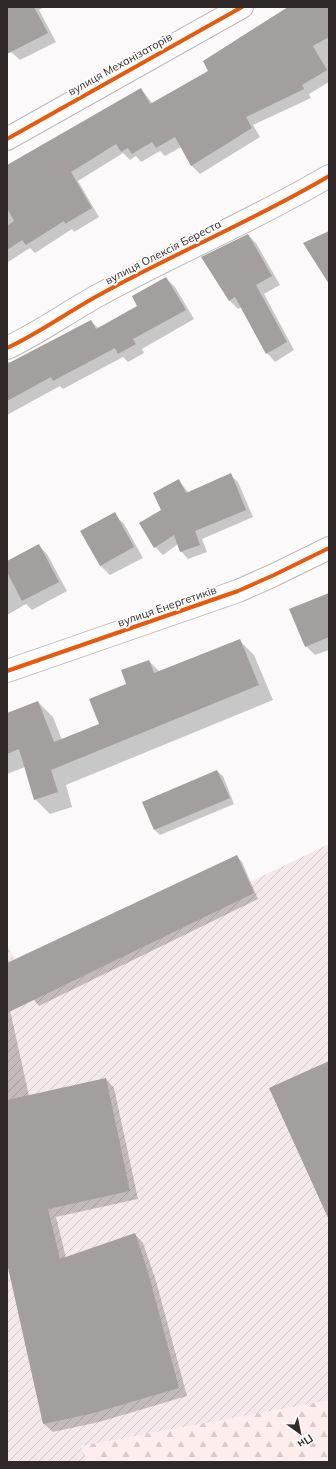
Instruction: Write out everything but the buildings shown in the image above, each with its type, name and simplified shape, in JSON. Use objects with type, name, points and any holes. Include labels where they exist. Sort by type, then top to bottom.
[{"type":"street","name":"вулиця Механізаторів","points":[[7,139],[128,69],[242,7]]},
{"type":"street","name":"вулиця Олексія Береста","points":[[7,348],[99,295],[295,196],[329,176]]},
{"type":"street","name":"вулиця Енергетиків","points":[[7,671],[238,591],[329,548]]},
{"type":"shaded area","points":[[329,844],[329,1462],[7,1462],[7,944],[15,959],[237,855],[250,882]]},
{"type":"green space","points":[[329,1400],[329,1462],[85,1462],[81,1446]]},
{"type":"cycle path","points":[[7,139],[242,7]]},
{"type":"cycle path","points":[[7,348],[31,336],[87,302],[128,280],[273,207],[329,176]]},
{"type":"cycle path","points":[[7,671],[238,591],[329,548]]}]
